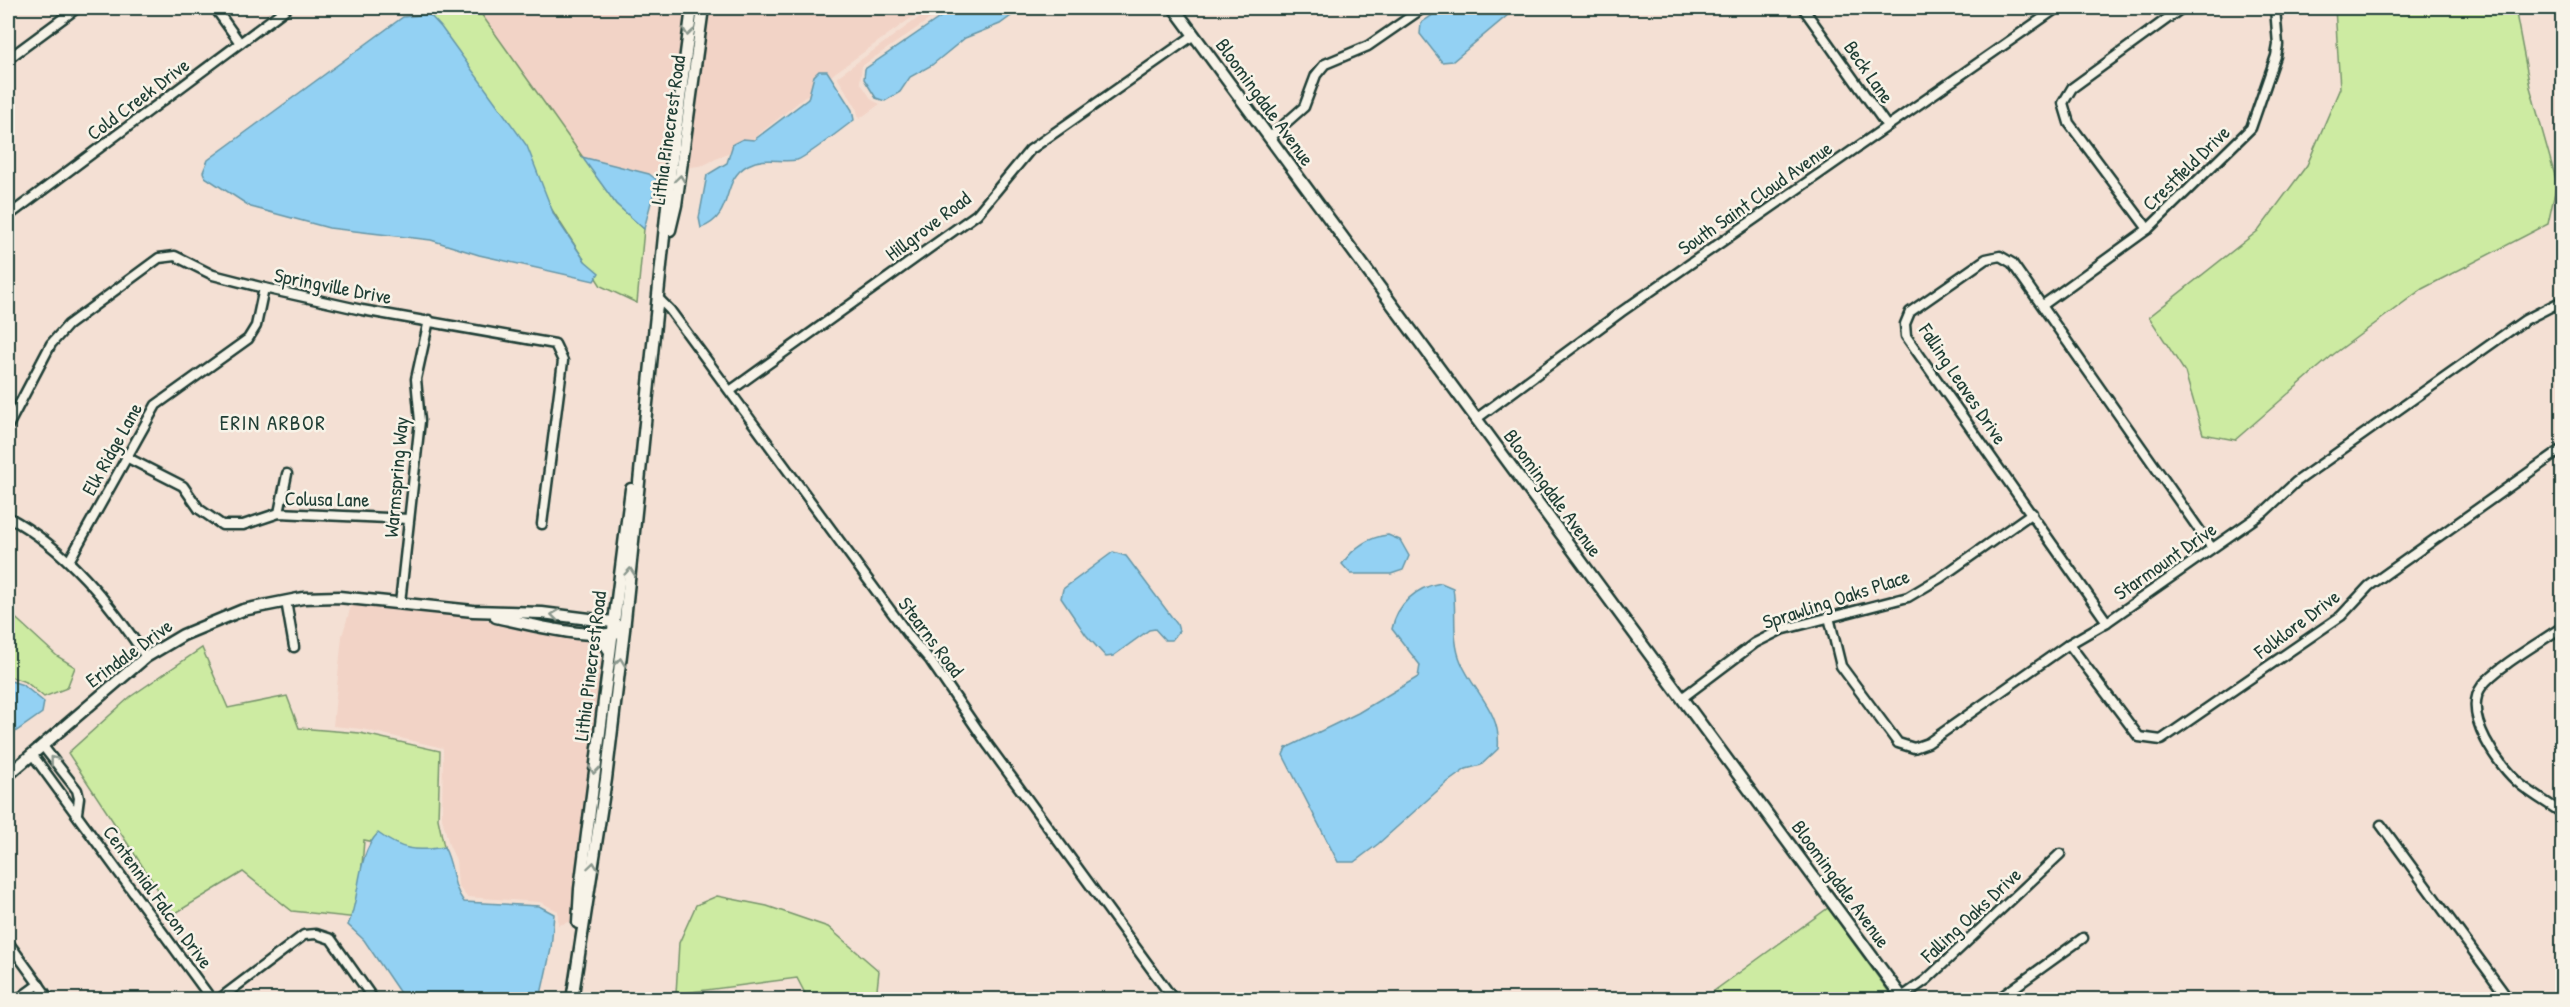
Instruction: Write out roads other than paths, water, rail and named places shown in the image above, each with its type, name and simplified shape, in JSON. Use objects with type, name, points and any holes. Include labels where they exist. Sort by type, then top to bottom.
[{"type":"street","points":[[8,59],[77,8]]},
{"type":"street","points":[[215,8],[240,43]]},
{"type":"street","name":"Cold Creek Drive","points":[[8,216],[287,8]]},
{"type":"street","name":"Lithia Pinecrest Road","points":[[572,999],[606,779],[624,630],[671,167],[692,8]]},
{"type":"street","name":"Lithia Pinecrest Road","points":[[663,256],[676,205],[703,8]]},
{"type":"street","name":"Bloomingdale Avenue","points":[[1174,8],[1903,998]]},
{"type":"street","points":[[1269,138],[1304,107],[1316,75],[1325,64],[1368,46],[1423,8]]},
{"type":"street","name":"Beck Lane","points":[[1803,8],[1887,126]]},
{"type":"street","name":"South Saint Cloud Avenue","points":[[1476,419],[1629,306],[2057,8]]},
{"type":"street","points":[[2148,229],[2069,123],[2063,103],[2072,88],[2182,8]]},
{"type":"street","name":"Crestfield Drive","points":[[2043,305],[2148,229],[2251,128],[2276,56],[2278,45],[2275,8]]},
{"type":"street","name":"Hillgrove Road","points":[[730,391],[977,214],[1030,150],[1194,34]]},
{"type":"street","name":"Springville Drive","points":[[8,426],[51,344],[68,325],[159,258],[175,256],[213,275],[264,288],[362,310],[555,344],[563,361],[542,524]]},
{"type":"street","name":"Falling Leaves Drive","points":[[2107,621],[1906,336],[1905,324],[1910,312],[1986,259],[2000,256],[2012,263],[2212,548]]},
{"type":"street","name":"Elk Ridge Lane","points":[[69,561],[156,405],[248,339],[256,326],[264,288]]},
{"type":"street","name":"Stearns Road","points":[[658,298],[670,310],[910,637],[930,660],[988,745],[1174,999]]},
{"type":"street","name":"Starmount Drive","points":[[1829,617],[1841,666],[1899,743],[1914,748],[1928,742],[2264,512],[2296,482],[2525,320],[2562,301]]},
{"type":"street","name":"Warmspring Way","points":[[400,603],[420,421],[416,379],[429,320]]},
{"type":"street","name":"Lithia Pinecrest Road","points":[[576,964],[580,889],[609,650],[649,373]]},
{"type":"street","name":"Folklore Drive","points":[[2068,644],[2139,737],[2161,740],[2341,615],[2369,586],[2562,449]]},
{"type":"street","name":"Colusa Lane","points":[[126,457],[183,486],[199,508],[222,525],[243,525],[279,513],[409,519]]},
{"type":"street","points":[[279,513],[287,474]]},
{"type":"street","name":"Sprawling Oaks Place","points":[[1682,698],[1755,643],[1781,630],[1908,597],[1940,578],[2032,513]]},
{"type":"street","points":[[8,517],[31,530],[69,561],[97,592],[146,657]]},
{"type":"street","name":"Erindale Drive","points":[[8,775],[146,657],[183,635],[226,616],[286,601],[339,597],[473,611],[542,613],[624,630]]},
{"type":"street","points":[[286,601],[294,647]]},
{"type":"street","name":"Erindale Drive","points":[[473,611],[541,627],[594,633],[612,628]]},
{"type":"street","points":[[2561,810],[2519,783],[2510,772],[2480,731],[2475,714],[2475,701],[2481,687],[2494,674],[2562,627]]},
{"type":"street","points":[[594,633],[602,639],[609,650]]},
{"type":"street","name":"Centennial Falcon Drive","points":[[42,745],[78,794],[77,813]]},
{"type":"street","name":"Centennial Falcon Drive","points":[[32,754],[212,999]]},
{"type":"street","points":[[55,784],[67,776]]},
{"type":"street","points":[[2381,825],[2509,999]]},
{"type":"street","name":"Falling Oaks Drive","points":[[1903,998],[1926,980],[2060,854]]},
{"type":"street","points":[[218,999],[304,935],[316,934],[332,939],[374,999]]},
{"type":"street","points":[[1997,999],[2083,938]]},
{"type":"street","points":[[8,942],[50,999]]},
{"type":"street","points":[[17,999],[39,984]]},
{"type":"water","points":[[954,8],[1022,8],[1000,24],[965,38],[932,65],[910,77],[900,92],[885,101],[876,98],[864,79],[865,69]]},
{"type":"water","points":[[1443,8],[1530,8],[1508,15],[1453,61],[1442,62],[1420,34],[1421,23]]},
{"type":"water","points":[[429,14],[441,27],[527,146],[554,215],[585,261],[599,273],[594,281],[479,255],[431,240],[329,228],[251,207],[205,177],[203,172],[208,160],[403,17]]},
{"type":"water","points":[[819,71],[827,71],[852,110],[854,120],[802,158],[791,161],[766,160],[748,165],[733,180],[719,215],[701,228],[699,218],[707,175],[727,163],[733,144],[743,139],[754,140],[808,99],[814,76]]},
{"type":"water","points":[[582,157],[649,174],[657,180],[644,229],[616,204]]},
{"type":"water","points":[[1388,535],[1400,540],[1409,556],[1403,570],[1391,574],[1351,574],[1342,564],[1362,544]]},
{"type":"water","points":[[1113,552],[1126,556],[1177,624],[1179,631],[1172,640],[1165,640],[1155,629],[1149,630],[1113,656],[1106,657],[1086,635],[1061,598],[1063,589]]},
{"type":"water","points":[[1441,583],[1453,588],[1458,653],[1466,673],[1486,703],[1496,724],[1498,749],[1481,765],[1466,769],[1445,784],[1378,844],[1354,862],[1338,862],[1283,755],[1286,748],[1358,713],[1418,677],[1420,665],[1392,629],[1398,612],[1409,598],[1424,588]]},
{"type":"water","points":[[8,680],[23,685],[44,702],[42,713],[8,737]]},
{"type":"water","points":[[378,833],[394,843],[409,848],[444,847],[464,902],[539,906],[554,914],[551,949],[540,999],[404,999],[364,940],[348,925],[362,865],[371,842]]},
{"type":"district","name":"ERIN ARBOR","points":[[273,423]]}]
